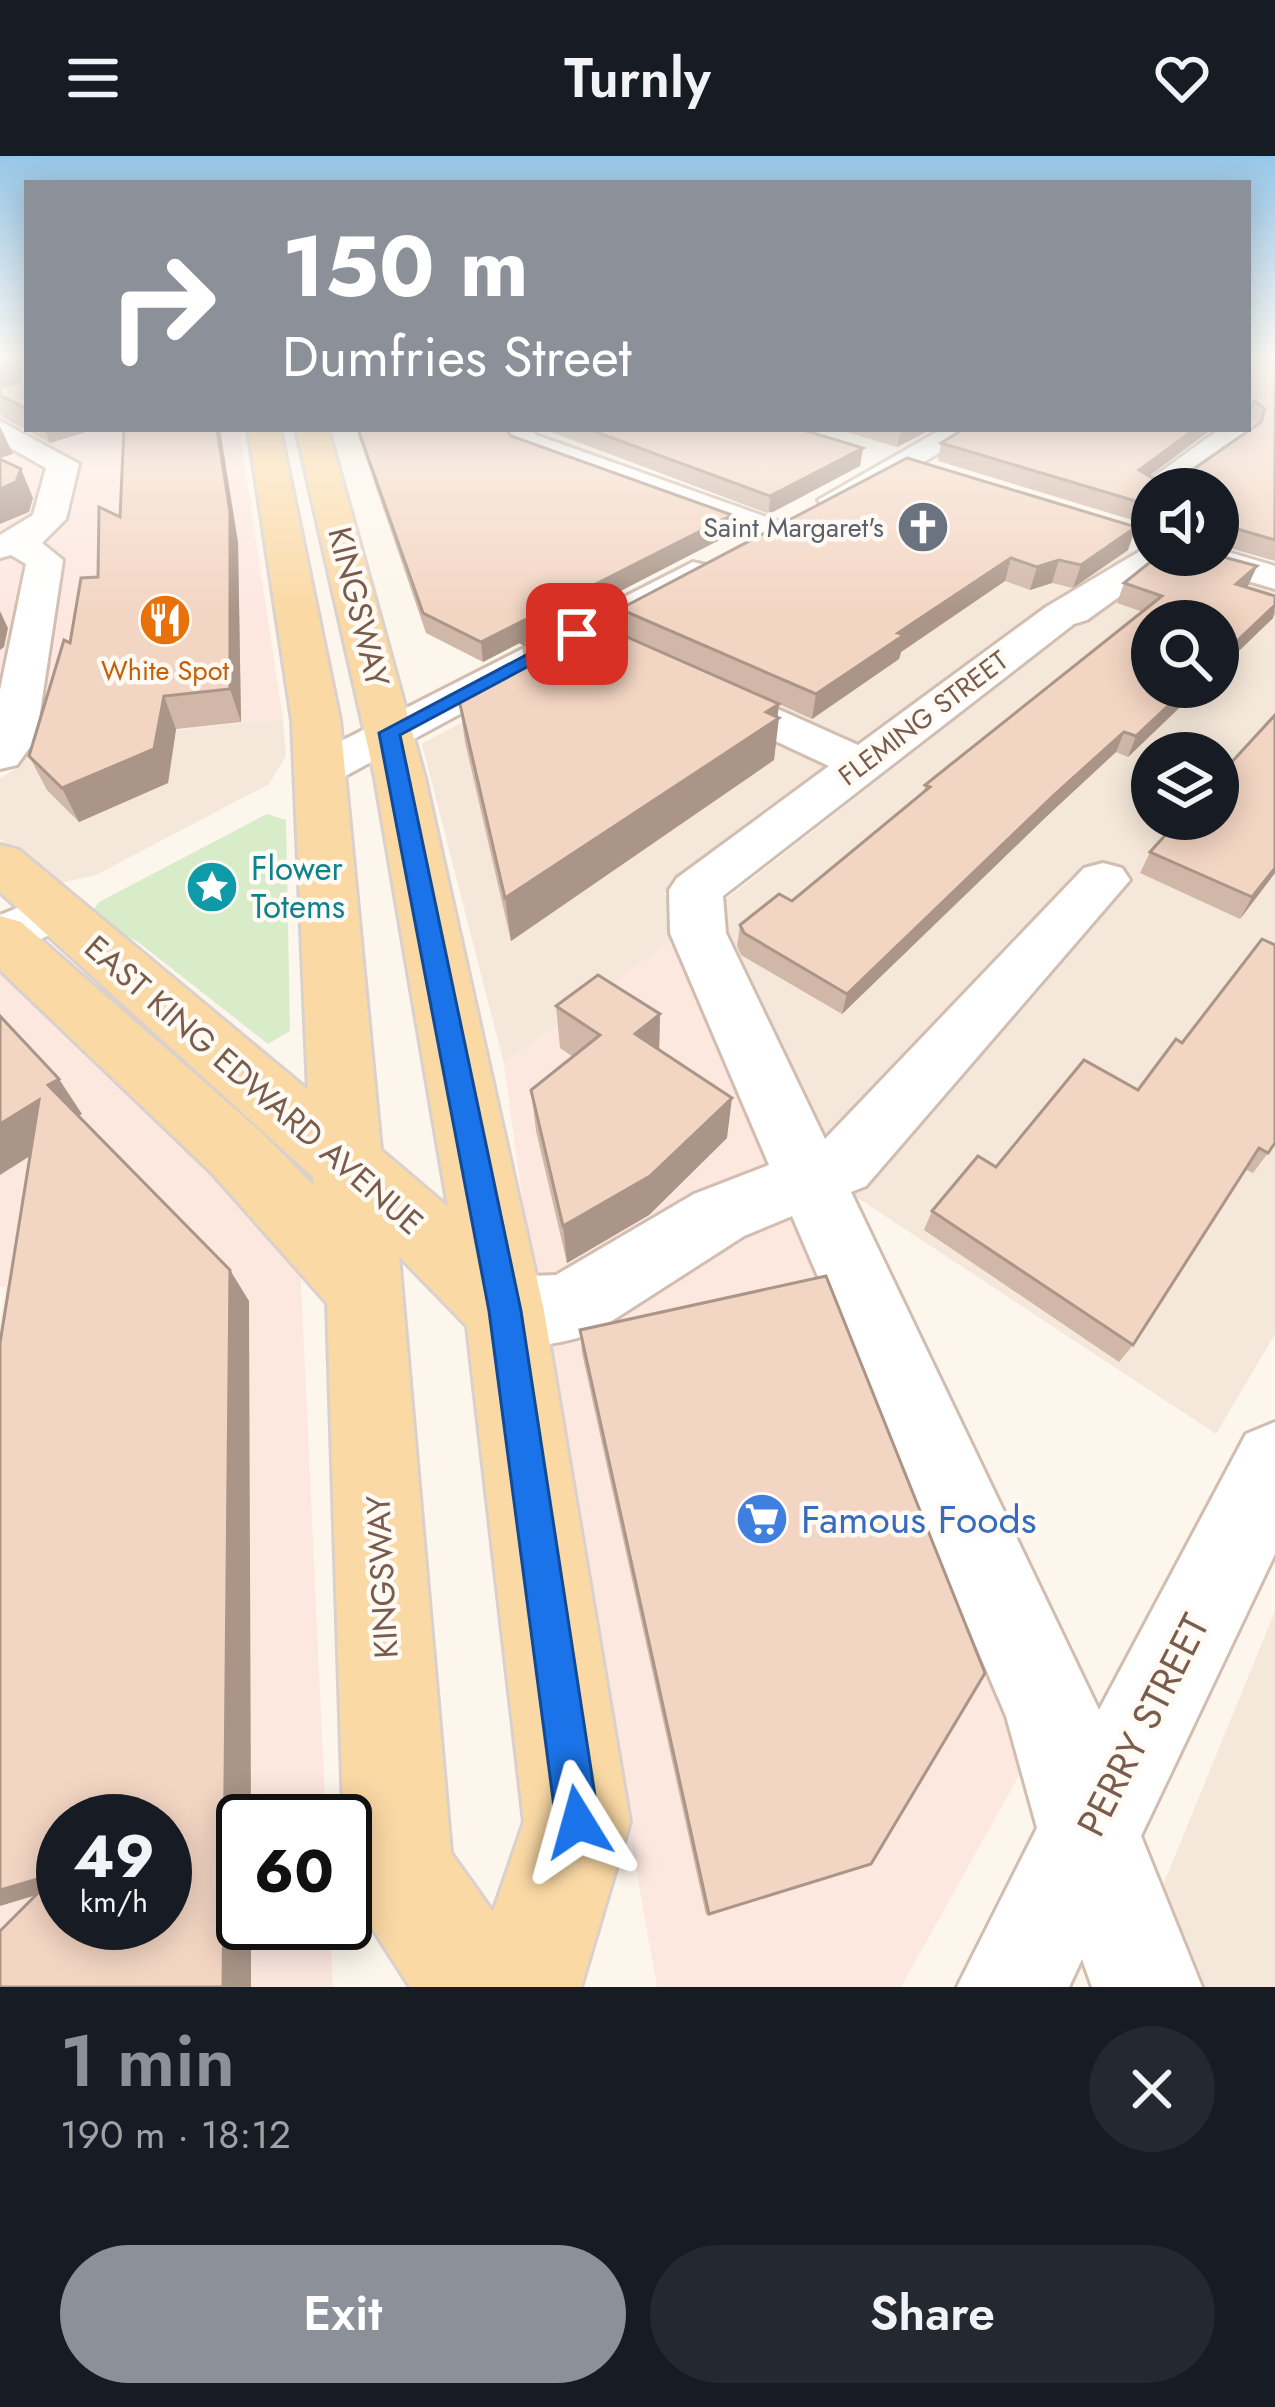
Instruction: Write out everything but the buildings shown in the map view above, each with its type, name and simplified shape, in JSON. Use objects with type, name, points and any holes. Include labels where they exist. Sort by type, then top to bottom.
[{"type":"main road","name":"KINGSWAY","points":[[266,441],[307,655],[319,771],[347,1165],[366,1291],[398,1870],[478,1987]]},
{"type":"main road","name":"KINGSWAY","points":[[315,441],[389,733],[505,1311],[578,1822],[524,1987]]},
{"type":"main road","name":"EAST KING EDWARD AVENUE","points":[[0,862],[14,931],[237,1153],[366,1291]]},
{"type":"main road","name":"EAST KING EDWARD AVENUE","points":[[14,931],[347,1165],[505,1311]]},
{"type":"street","points":[[7,544],[39,533],[52,521],[63,464],[38,441]]},
{"type":"street","points":[[526,441],[772,532]]},
{"type":"street","points":[[319,771],[943,441]]},
{"type":"street","points":[[1184,468],[1222,441]]},
{"type":"street","points":[[863,452],[954,480]]},
{"type":"street","points":[[1131,511],[1119,522],[1131,529]]},
{"type":"street","points":[[0,755],[13,740],[45,560],[7,544]]},
{"type":"street","points":[[1239,567],[1275,578]]},
{"type":"street","name":"FLEMING STREET","points":[[809,1179],[698,933],[696,890],[1060,615],[1073,612],[1131,571]]},
{"type":"street","points":[[577,634],[862,764]]},
{"type":"street","points":[[505,1311],[566,1309],[719,1215],[842,1166],[1103,880]]},
{"type":"street","points":[[809,1179],[1053,1713],[1089,1833],[1147,1987]]},
{"type":"street","name":"PERRY STREET","points":[[1012,1987],[1275,1463]]},
{"type":"shaded area","points":[[0,441],[241,441],[283,719],[35,745],[0,744]]},
{"type":"shaded area","points":[[818,527],[1119,543],[1131,553],[664,894],[698,921],[1139,576],[1232,576],[1275,589],[1275,1334],[1216,1434],[844,1189],[697,922],[504,1064],[422,744],[815,529],[1002,593]]},
{"type":"shaded area","points":[[283,719],[286,756],[269,784],[96,875],[61,883],[45,878],[0,839],[0,778],[17,768],[35,745]]},
{"type":"shaded area","points":[[697,921],[806,1254],[1026,1763],[901,1987],[657,1987],[537,1310],[504,1064]]},
{"type":"shaded area","points":[[0,975],[18,982],[285,1238],[300,1261],[325,1794],[216,1794],[216,1950],[331,1950],[333,1987],[0,1987],[0,1324],[6,1286],[0,1287]]},
{"type":"shaded area","points":[[1275,1611],[1275,1987],[1182,1987],[1150,1917]]},
{"type":"green space","points":[[267,814],[286,820],[290,1031],[268,1044],[138,942],[105,926],[93,910],[99,902]]},
{"type":"place","name":"Saint Margaret's","points":[[923,527]]},
{"type":"place","name":"White Spot","points":[[165,620]]},
{"type":"place","name":"Flower Totems","points":[[212,887]]},
{"type":"place","name":"Famous Foods","points":[[762,1519]]},
{"type":"route","points":[[577,634],[389,733],[505,1311],[578,1822]]}]
